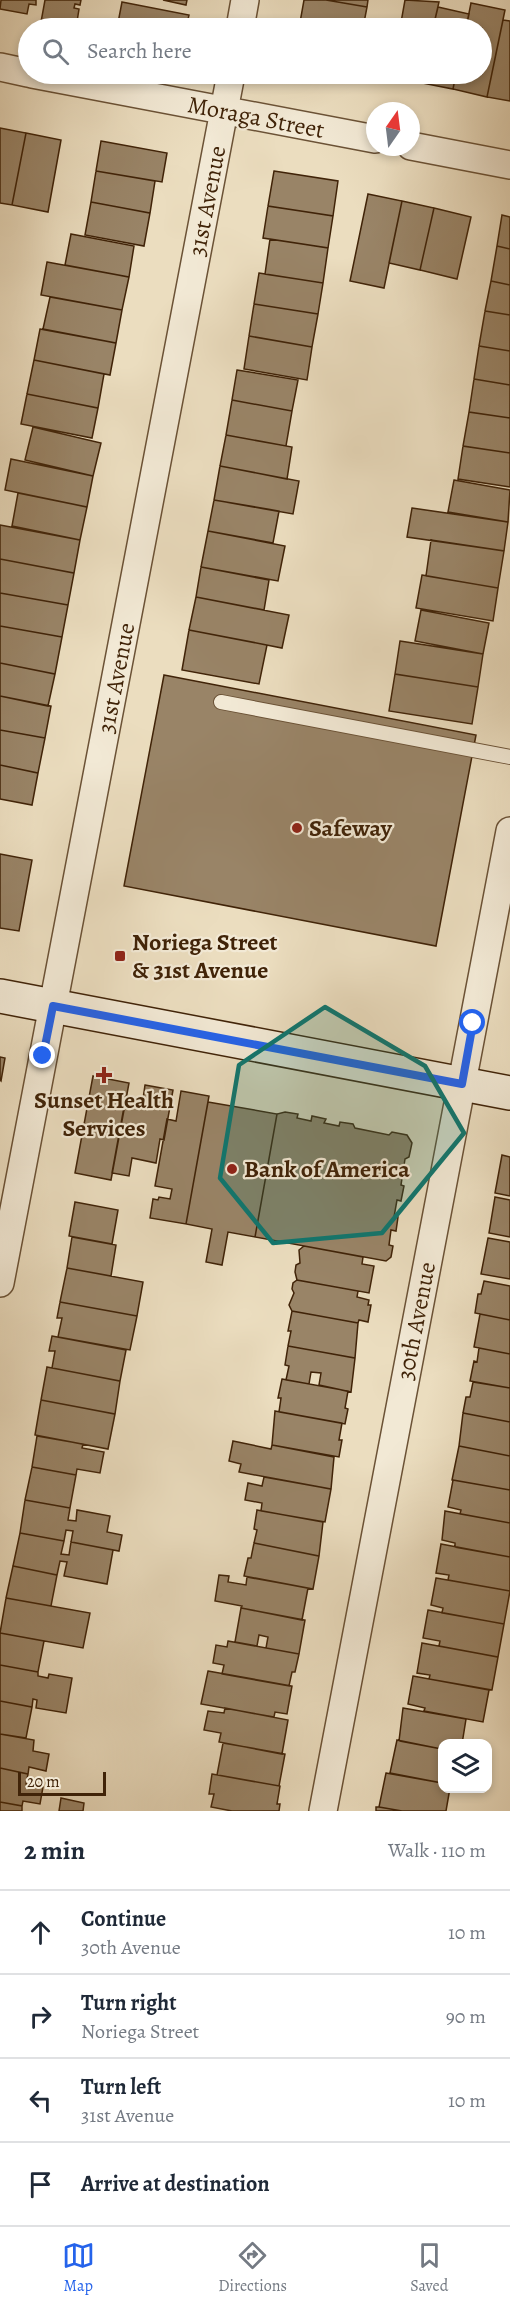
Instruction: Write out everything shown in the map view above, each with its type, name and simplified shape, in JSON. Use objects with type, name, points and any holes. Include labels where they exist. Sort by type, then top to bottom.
[{"type":"street","points":[[242,18],[245,0]]},
{"type":"street","name":"Moraga Street","points":[[0,67],[18,71]]},
{"type":"street","name":"Moraga Street","points":[[88,84],[366,137]]},
{"type":"street","name":"31st Avenue","points":[[0,1283],[229,84]]},
{"type":"street","points":[[420,148],[510,165]]},
{"type":"street","name":"30th Avenue","points":[[323,1811],[510,831]]},
{"type":"street","points":[[0,996],[510,1093]]},
{"type":"lane","points":[[221,702],[510,757]]},
{"type":"highlighted area","points":[[325,1007],[425,1066],[464,1133],[382,1233],[273,1243],[220,1178],[239,1065]]},
{"type":"building","points":[[1,0],[36,0],[36,5],[29,4],[27,14],[0,9]]},
{"type":"building","points":[[45,0],[81,0],[80,5],[75,4],[74,8],[79,9],[78,18],[42,18]]},
{"type":"building","points":[[163,0],[187,0],[186,5]]},
{"type":"building","points":[[304,0],[326,0],[367,7],[365,18],[301,18]]},
{"type":"building","points":[[326,0],[368,0],[367,7]]},
{"type":"building","points":[[405,0],[439,2],[435,18],[402,18]]},
{"type":"building","points":[[122,2],[189,15],[188,18],[119,18]]},
{"type":"building","points":[[471,3],[505,10],[492,73],[492,18],[468,18]]},
{"type":"building","points":[[438,7],[469,14],[468,18],[435,18]]},
{"type":"building","points":[[503,20],[510,21],[510,101],[487,97],[490,84],[492,84],[492,73]]},
{"type":"building","points":[[427,84],[454,84],[453,89]]},
{"type":"building","points":[[454,84],[490,84],[487,97],[453,89]]},
{"type":"building","points":[[0,128],[26,133],[12,205],[0,203]]},
{"type":"building","points":[[26,133],[61,140],[48,212],[12,205]]},
{"type":"building","points":[[101,141],[167,153],[162,182],[96,171]]},
{"type":"building","points":[[96,171],[155,181],[150,213],[91,202]]},
{"type":"building","points":[[274,171],[338,181],[333,216],[268,206]]},
{"type":"building","points":[[368,194],[402,201],[384,288],[350,281]]},
{"type":"building","points":[[402,201],[434,208],[420,270],[389,263]]},
{"type":"building","points":[[91,202],[150,213],[144,246],[85,235]]},
{"type":"building","points":[[268,206],[333,216],[328,248],[263,238]]},
{"type":"building","points":[[434,208],[471,217],[457,279],[420,270]]},
{"type":"building","points":[[502,215],[510,217],[510,249],[497,246]]},
{"type":"building","points":[[71,234],[134,246],[129,277],[65,265]]},
{"type":"building","points":[[270,239],[328,248],[323,283],[265,274]]},
{"type":"building","points":[[497,246],[510,249],[510,285],[491,281]]},
{"type":"building","points":[[47,262],[129,277],[122,310],[41,295]]},
{"type":"building","points":[[259,273],[323,283],[318,314],[254,304]]},
{"type":"building","points":[[491,281],[510,285],[510,315],[485,311]]},
{"type":"building","points":[[50,297],[122,310],[116,343],[43,329]]},
{"type":"building","points":[[254,304],[318,314],[312,347],[249,336]]},
{"type":"building","points":[[485,311],[510,315],[510,351],[479,346]]},
{"type":"building","points":[[40,329],[116,343],[110,375],[34,360]]},
{"type":"building","points":[[249,336],[312,347],[307,380],[244,369]]},
{"type":"building","points":[[479,346],[510,351],[510,385],[474,379]]},
{"type":"building","points":[[34,360],[104,374],[98,408],[27,394]]},
{"type":"building","points":[[237,370],[298,380],[292,411],[232,400]]},
{"type":"building","points":[[474,379],[510,385],[510,418],[469,412]]},
{"type":"building","points":[[27,394],[98,408],[92,438],[21,424]]},
{"type":"building","points":[[232,400],[292,411],[286,446],[226,435]]},
{"type":"building","points":[[469,412],[510,418],[510,453],[463,446]]},
{"type":"building","points":[[33,427],[101,443],[93,476],[25,460]]},
{"type":"building","points":[[226,435],[292,447],[287,479],[220,466]]},
{"type":"building","points":[[463,446],[510,453],[510,487],[458,479]]},
{"type":"building","points":[[11,459],[93,476],[87,507],[5,490]]},
{"type":"building","points":[[220,466],[299,481],[293,514],[214,500]]},
{"type":"building","points":[[454,480],[510,490],[508,522],[448,512]]},
{"type":"building","points":[[18,493],[87,507],[80,540],[12,526]]},
{"type":"building","points":[[214,500],[279,511],[273,543],[208,531]]},
{"type":"building","points":[[412,508],[508,522],[504,551],[407,537]]},
{"type":"building","points":[[0,525],[80,540],[74,573],[0,559]]},
{"type":"building","points":[[208,531],[285,546],[278,581],[201,567]]},
{"type":"building","points":[[431,540],[504,551],[498,588],[426,576]]},
{"type":"building","points":[[0,559],[74,573],[68,605],[0,593]]},
{"type":"building","points":[[201,567],[269,580],[264,610],[196,597]]},
{"type":"building","points":[[422,575],[498,588],[493,621],[416,608]]},
{"type":"building","points":[[0,593],[68,605],[62,637],[0,626]]},
{"type":"building","points":[[196,597],[289,615],[282,648],[189,630]]},
{"type":"building","points":[[421,610],[489,623],[483,654],[415,641]]},
{"type":"building","points":[[0,626],[62,637],[55,674],[0,663]]},
{"type":"building","points":[[189,630],[267,645],[259,684],[182,670]]},
{"type":"building","points":[[400,641],[483,654],[478,687],[395,674]]},
{"type":"building","points":[[0,663],[55,674],[48,706],[0,696]]},
{"type":"building","points":[[395,674],[478,687],[472,724],[389,711]]},
{"type":"building","name":"Safeway","points":[[164,675],[476,735],[436,946],[124,886]]},
{"type":"building","points":[[0,696],[51,706],[45,738],[0,730]]},
{"type":"building","points":[[0,730],[45,738],[38,773],[0,765]]},
{"type":"building","points":[[0,765],[38,773],[32,805],[0,799]]},
{"type":"building","points":[[0,854],[32,860],[19,931],[0,928]]},
{"type":"building","points":[[0,1057],[5,1058],[1,1081],[0,1080]]},
{"type":"building","points":[[93,1076],[129,1083],[111,1180],[75,1173]]},
{"type":"building","points":[[145,1085],[173,1090],[164,1140],[160,1139],[156,1163],[132,1158],[129,1176],[112,1173],[126,1096],[143,1099]]},
{"type":"building","points":[[181,1091],[209,1096],[186,1224],[150,1218],[153,1199],[158,1200],[159,1197],[170,1199],[172,1189],[155,1186],[167,1119],[176,1121]]},
{"type":"building","name":"Bank of America","points":[[208,1102],[277,1114],[255,1237],[228,1232],[222,1265],[206,1262],[212,1229],[186,1224]]},
{"type":"building","points":[[285,1112],[298,1114],[297,1118],[311,1121],[312,1116],[326,1119],[324,1123],[339,1126],[340,1122],[353,1124],[355,1128],[389,1135],[392,1132],[407,1135],[412,1143],[409,1157],[405,1159],[401,1201],[397,1200],[394,1217],[398,1217],[396,1231],[391,1230],[389,1245],[393,1246],[391,1257],[386,1261],[255,1237],[277,1114]]},
{"type":"building","points":[[502,1155],[510,1157],[510,1196],[495,1193]]},
{"type":"building","points":[[495,1197],[510,1200],[510,1237],[489,1233]]},
{"type":"building","points":[[75,1202],[118,1210],[112,1244],[69,1236]]},
{"type":"building","points":[[72,1237],[116,1245],[111,1276],[67,1268]]},
{"type":"building","points":[[488,1238],[510,1242],[510,1279],[481,1274]]},
{"type":"building","points":[[304,1246],[363,1257],[362,1264],[374,1266],[369,1293],[297,1280],[295,1272],[296,1265],[300,1263],[299,1250]]},
{"type":"building","points":[[67,1268],[143,1282],[137,1316],[60,1302]]},
{"type":"building","points":[[297,1280],[358,1291],[357,1297],[369,1300],[368,1305],[371,1305],[368,1322],[359,1320],[358,1323],[292,1311],[289,1305],[294,1293],[293,1283]]},
{"type":"building","points":[[484,1281],[510,1286],[510,1320],[475,1313],[478,1294],[481,1294]]},
{"type":"building","points":[[60,1302],[137,1316],[130,1350],[58,1337],[62,1318],[57,1318]]},
{"type":"building","points":[[292,1311],[358,1323],[355,1358],[288,1346]]},
{"type":"building","points":[[480,1314],[510,1320],[510,1354],[474,1347]]},
{"type":"building","points":[[52,1336],[126,1350],[120,1381],[52,1368],[55,1351],[49,1351]]},
{"type":"building","points":[[288,1346],[355,1358],[351,1392],[319,1385],[321,1373],[311,1372],[309,1384],[286,1380],[289,1366],[285,1365]]},
{"type":"building","points":[[479,1348],[510,1354],[510,1388],[470,1381]]},
{"type":"building","points":[[47,1367],[120,1381],[115,1414],[41,1400]]},
{"type":"building","points":[[282,1379],[348,1391],[345,1424],[279,1412],[281,1398],[278,1398]]},
{"type":"building","points":[[473,1382],[510,1388],[510,1422],[463,1413],[466,1397],[470,1397]]},
{"type":"building","points":[[41,1400],[115,1414],[108,1449],[35,1435]]},
{"type":"building","points":[[275,1411],[342,1423],[339,1457],[272,1445]]},
{"type":"building","points":[[463,1413],[510,1422],[510,1456],[459,1446]]},
{"type":"building","points":[[37,1436],[83,1444],[82,1448],[104,1452],[100,1473],[77,1469],[76,1475],[32,1467]]},
{"type":"building","points":[[233,1441],[271,1449],[272,1445],[334,1457],[331,1489],[239,1472],[241,1464],[229,1461]]},
{"type":"building","points":[[459,1446],[510,1456],[510,1490],[452,1480]]},
{"type":"building","points":[[32,1467],[76,1475],[70,1508],[25,1500]]},
{"type":"building","points":[[264,1477],[331,1489],[325,1522],[261,1511],[262,1503],[245,1500],[248,1483],[262,1486]]},
{"type":"building","points":[[453,1480],[510,1490],[510,1523],[460,1514],[461,1510],[448,1507]]},
{"type":"building","points":[[25,1500],[70,1508],[68,1520],[76,1521],[77,1510],[110,1516],[107,1532],[122,1535],[119,1551],[71,1542],[73,1531],[66,1530],[64,1541],[20,1533]]},
{"type":"building","points":[[257,1510],[323,1522],[319,1556],[254,1543],[257,1530],[254,1529]]},
{"type":"building","points":[[445,1511],[510,1523],[510,1557],[455,1547],[455,1543],[442,1540]]},
{"type":"building","points":[[20,1533],[64,1541],[61,1554],[69,1555],[71,1542],[113,1550],[107,1584],[64,1576],[67,1562],[60,1561],[57,1575],[13,1566]]},
{"type":"building","points":[[254,1543],[319,1556],[313,1589],[244,1576]]},
{"type":"building","points":[[441,1544],[510,1557],[510,1591],[448,1580],[449,1575],[436,1573]]},
{"type":"building","points":[[13,1566],[57,1575],[51,1606],[6,1598]]},
{"type":"building","points":[[219,1575],[229,1576],[228,1582],[246,1585],[247,1577],[308,1588],[302,1620],[215,1601]]},
{"type":"building","points":[[436,1578],[510,1591],[504,1624],[442,1613],[443,1608],[431,1605]]},
{"type":"building","points":[[6,1598],[90,1613],[83,1648],[0,1633]]},
{"type":"building","points":[[241,1608],[305,1620],[299,1654],[266,1648],[268,1637],[259,1635],[257,1646],[235,1642]]},
{"type":"building","points":[[428,1610],[504,1624],[498,1657],[439,1646],[440,1641],[423,1638]]},
{"type":"building","points":[[0,1633],[44,1641],[38,1672],[0,1665]]},
{"type":"building","points":[[228,1641],[299,1654],[289,1686],[222,1674],[224,1665],[213,1663],[216,1645],[227,1647]]},
{"type":"building","points":[[422,1643],[498,1657],[492,1690],[429,1679],[430,1675],[417,1673]]},
{"type":"building","points":[[0,1665],[38,1672],[38,1676],[48,1678],[49,1674],[72,1678],[66,1713],[36,1708],[37,1700],[33,1699],[32,1707],[0,1701]]},
{"type":"building","points":[[208,1671],[292,1686],[287,1714],[275,1712],[274,1717],[201,1704]]},
{"type":"building","points":[[413,1676],[489,1690],[483,1722],[424,1711],[425,1708],[408,1704]]},
{"type":"building","points":[[0,1701],[32,1707],[26,1738],[0,1734]]},
{"type":"building","points":[[225,1708],[288,1720],[282,1754],[219,1742],[221,1733],[204,1730],[208,1711],[224,1713]]},
{"type":"building","points":[[403,1708],[466,1719],[463,1739],[438,1739],[438,1748],[399,1741]]},
{"type":"building","points":[[0,1734],[34,1740],[33,1751],[49,1754],[46,1771],[29,1767],[28,1774],[0,1768]]},
{"type":"building","points":[[397,1740],[438,1748],[438,1782],[390,1773]]},
{"type":"building","points":[[223,1743],[285,1754],[279,1786],[217,1775]]},
{"type":"building","points":[[0,1768],[28,1774],[26,1784],[43,1787],[40,1804],[23,1801],[22,1806],[0,1802]]},
{"type":"building","points":[[386,1773],[438,1782],[438,1793],[449,1793],[446,1811],[402,1811],[379,1807]]},
{"type":"building","points":[[212,1774],[280,1786],[277,1804],[280,1804],[279,1811],[232,1811],[211,1807],[214,1794],[209,1794]]},
{"type":"building","points":[[61,1798],[84,1803],[83,1811],[59,1811]]},
{"type":"building","points":[[0,1802],[22,1806],[22,1811],[0,1811]]},
{"type":"building","points":[[376,1807],[379,1807],[402,1811],[376,1811]]},
{"type":"place","name":"Safeway","points":[[297,828]]},
{"type":"place","name":"Noriega Street & 31st Avenue","points":[[120,956]]},
{"type":"place","name":"Sunset Health Services","points":[[104,1075]]},
{"type":"place","name":"Bank of America","points":[[232,1169]]},
{"type":"route","points":[[43,1056],[53,1006],[462,1084],[473,1023]]}]
